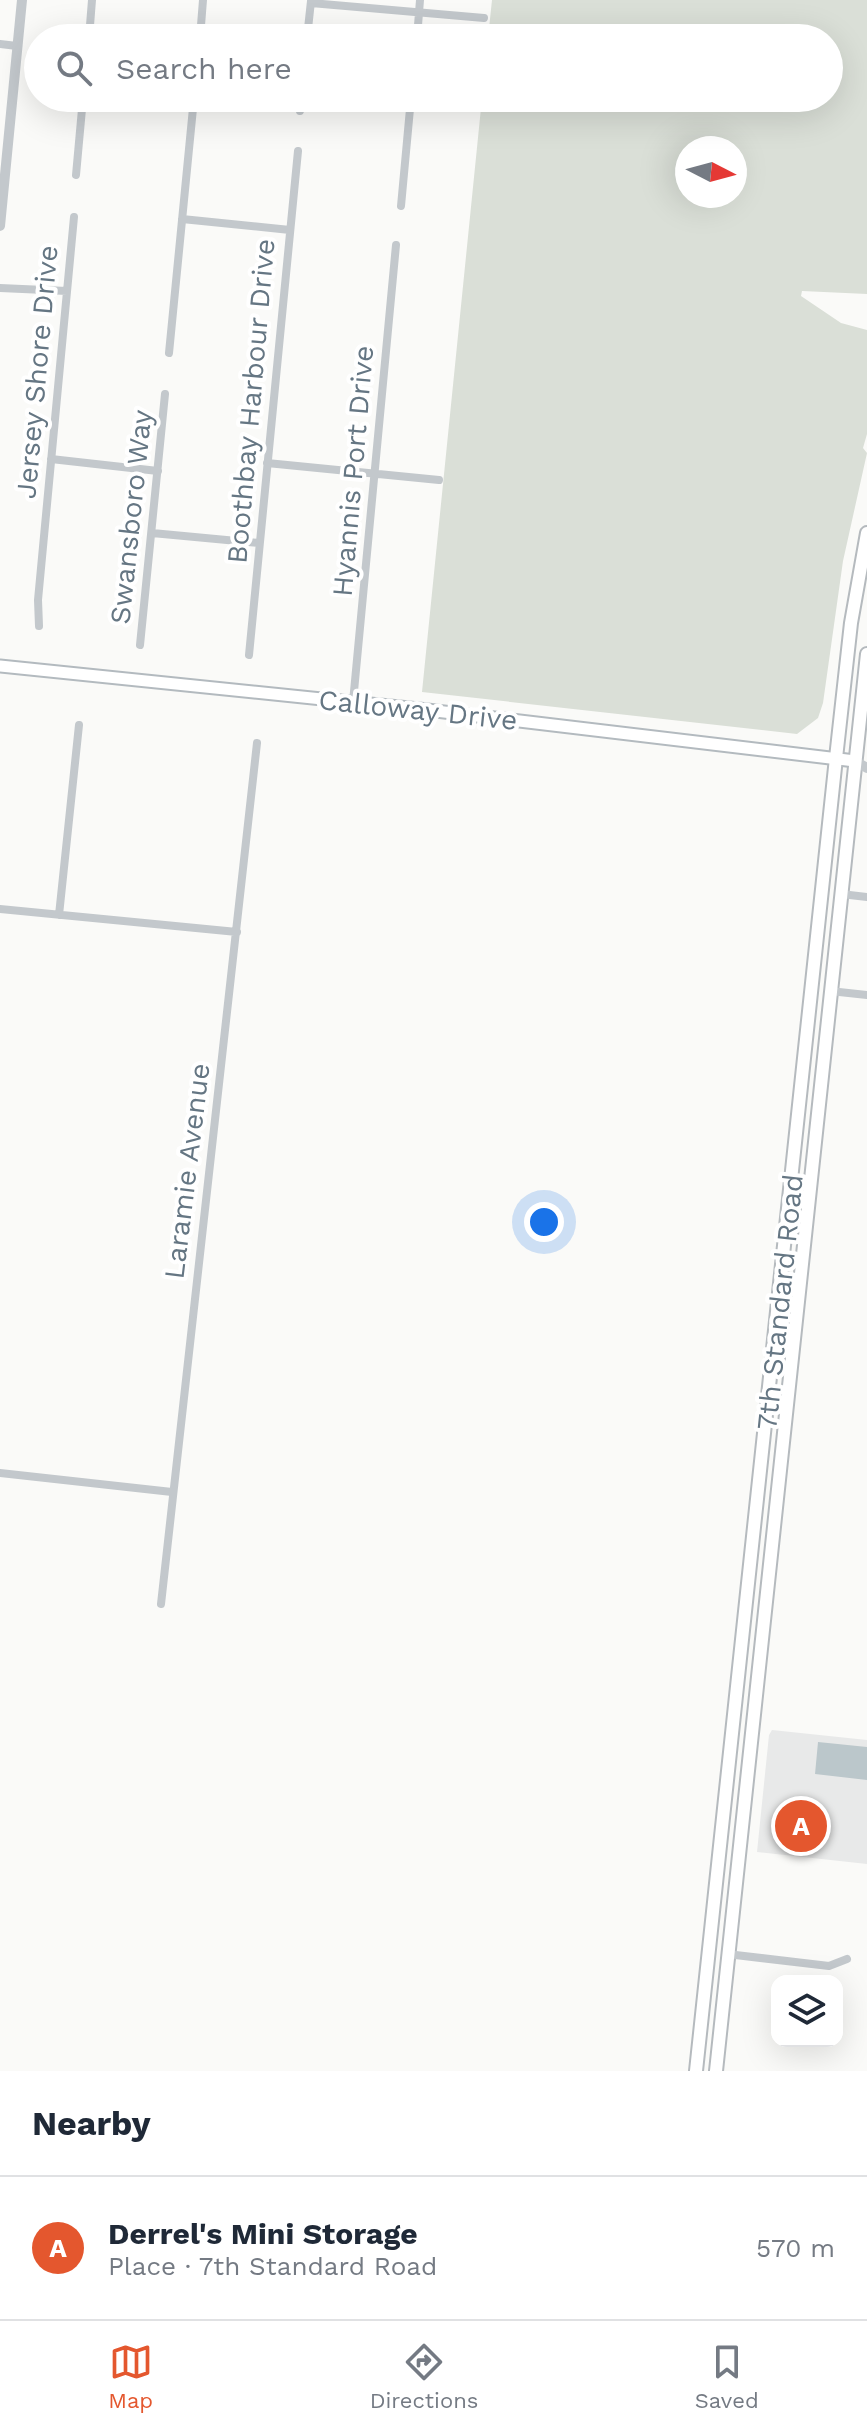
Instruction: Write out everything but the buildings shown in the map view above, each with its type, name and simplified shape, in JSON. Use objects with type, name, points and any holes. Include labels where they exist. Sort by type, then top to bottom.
[{"type":"main road","name":"7th Standard Road","points":[[696,2071],[851,623],[867,533]]},
{"type":"main road","name":"7th Standard Road","points":[[716,2071],[830,991],[861,760],[867,654]]},
{"type":"main road","name":"Calloway Drive","points":[[0,666],[353,702],[861,760]]},
{"type":"street","points":[[0,226],[22,0]]},
{"type":"street","points":[[90,24],[92,0]]},
{"type":"street","points":[[201,24],[203,0]]},
{"type":"street","points":[[418,24],[420,0]]},
{"type":"street","points":[[309,24],[311,1],[484,18]]},
{"type":"street","points":[[0,44],[17,46]]},
{"type":"street","points":[[76,175],[82,112]]},
{"type":"street","points":[[169,353],[193,112]]},
{"type":"street","points":[[401,206],[410,112]]},
{"type":"street","name":"Boothbay Harbour Drive","points":[[249,655],[298,151]]},
{"type":"street","name":"Jersey Shore Drive","points":[[39,626],[38,600],[74,217]]},
{"type":"street","points":[[182,219],[290,230]]},
{"type":"street","name":"Hyannis Port Drive","points":[[353,702],[396,245]]},
{"type":"street","points":[[0,288],[67,291]]},
{"type":"street","name":"Swansboro Way","points":[[140,645],[165,394]]},
{"type":"street","points":[[51,459],[158,471]]},
{"type":"street","points":[[267,463],[439,480]]},
{"type":"street","points":[[152,533],[259,543]]},
{"type":"street","points":[[59,915],[79,725]]},
{"type":"street","name":"Laramie Avenue","points":[[161,1604],[257,743]]},
{"type":"street","points":[[861,760],[867,768]]},
{"type":"street","points":[[841,894],[867,897]]},
{"type":"street","points":[[0,909],[237,932]]},
{"type":"street","points":[[830,991],[867,995]]},
{"type":"street","points":[[0,1473],[172,1492]]},
{"type":"street","points":[[727,1954],[829,1966],[847,1959]]},
{"type":"shaded area","points":[[492,0],[867,0],[867,294],[802,291],[801,296],[841,323],[867,330],[867,434],[863,448],[867,453],[843,561],[823,703],[818,718],[797,734],[422,692],[481,112],[843,112],[843,24],[489,24]]},
{"type":"shaded area","points":[[772,1730],[867,1740],[867,1864],[757,1852]]},
{"type":"shaded area","points":[[818,1742],[867,1747],[867,1780],[815,1774]]},
{"type":"place","name":"Derrel's Mini Storage","points":[[801,1826]]}]
